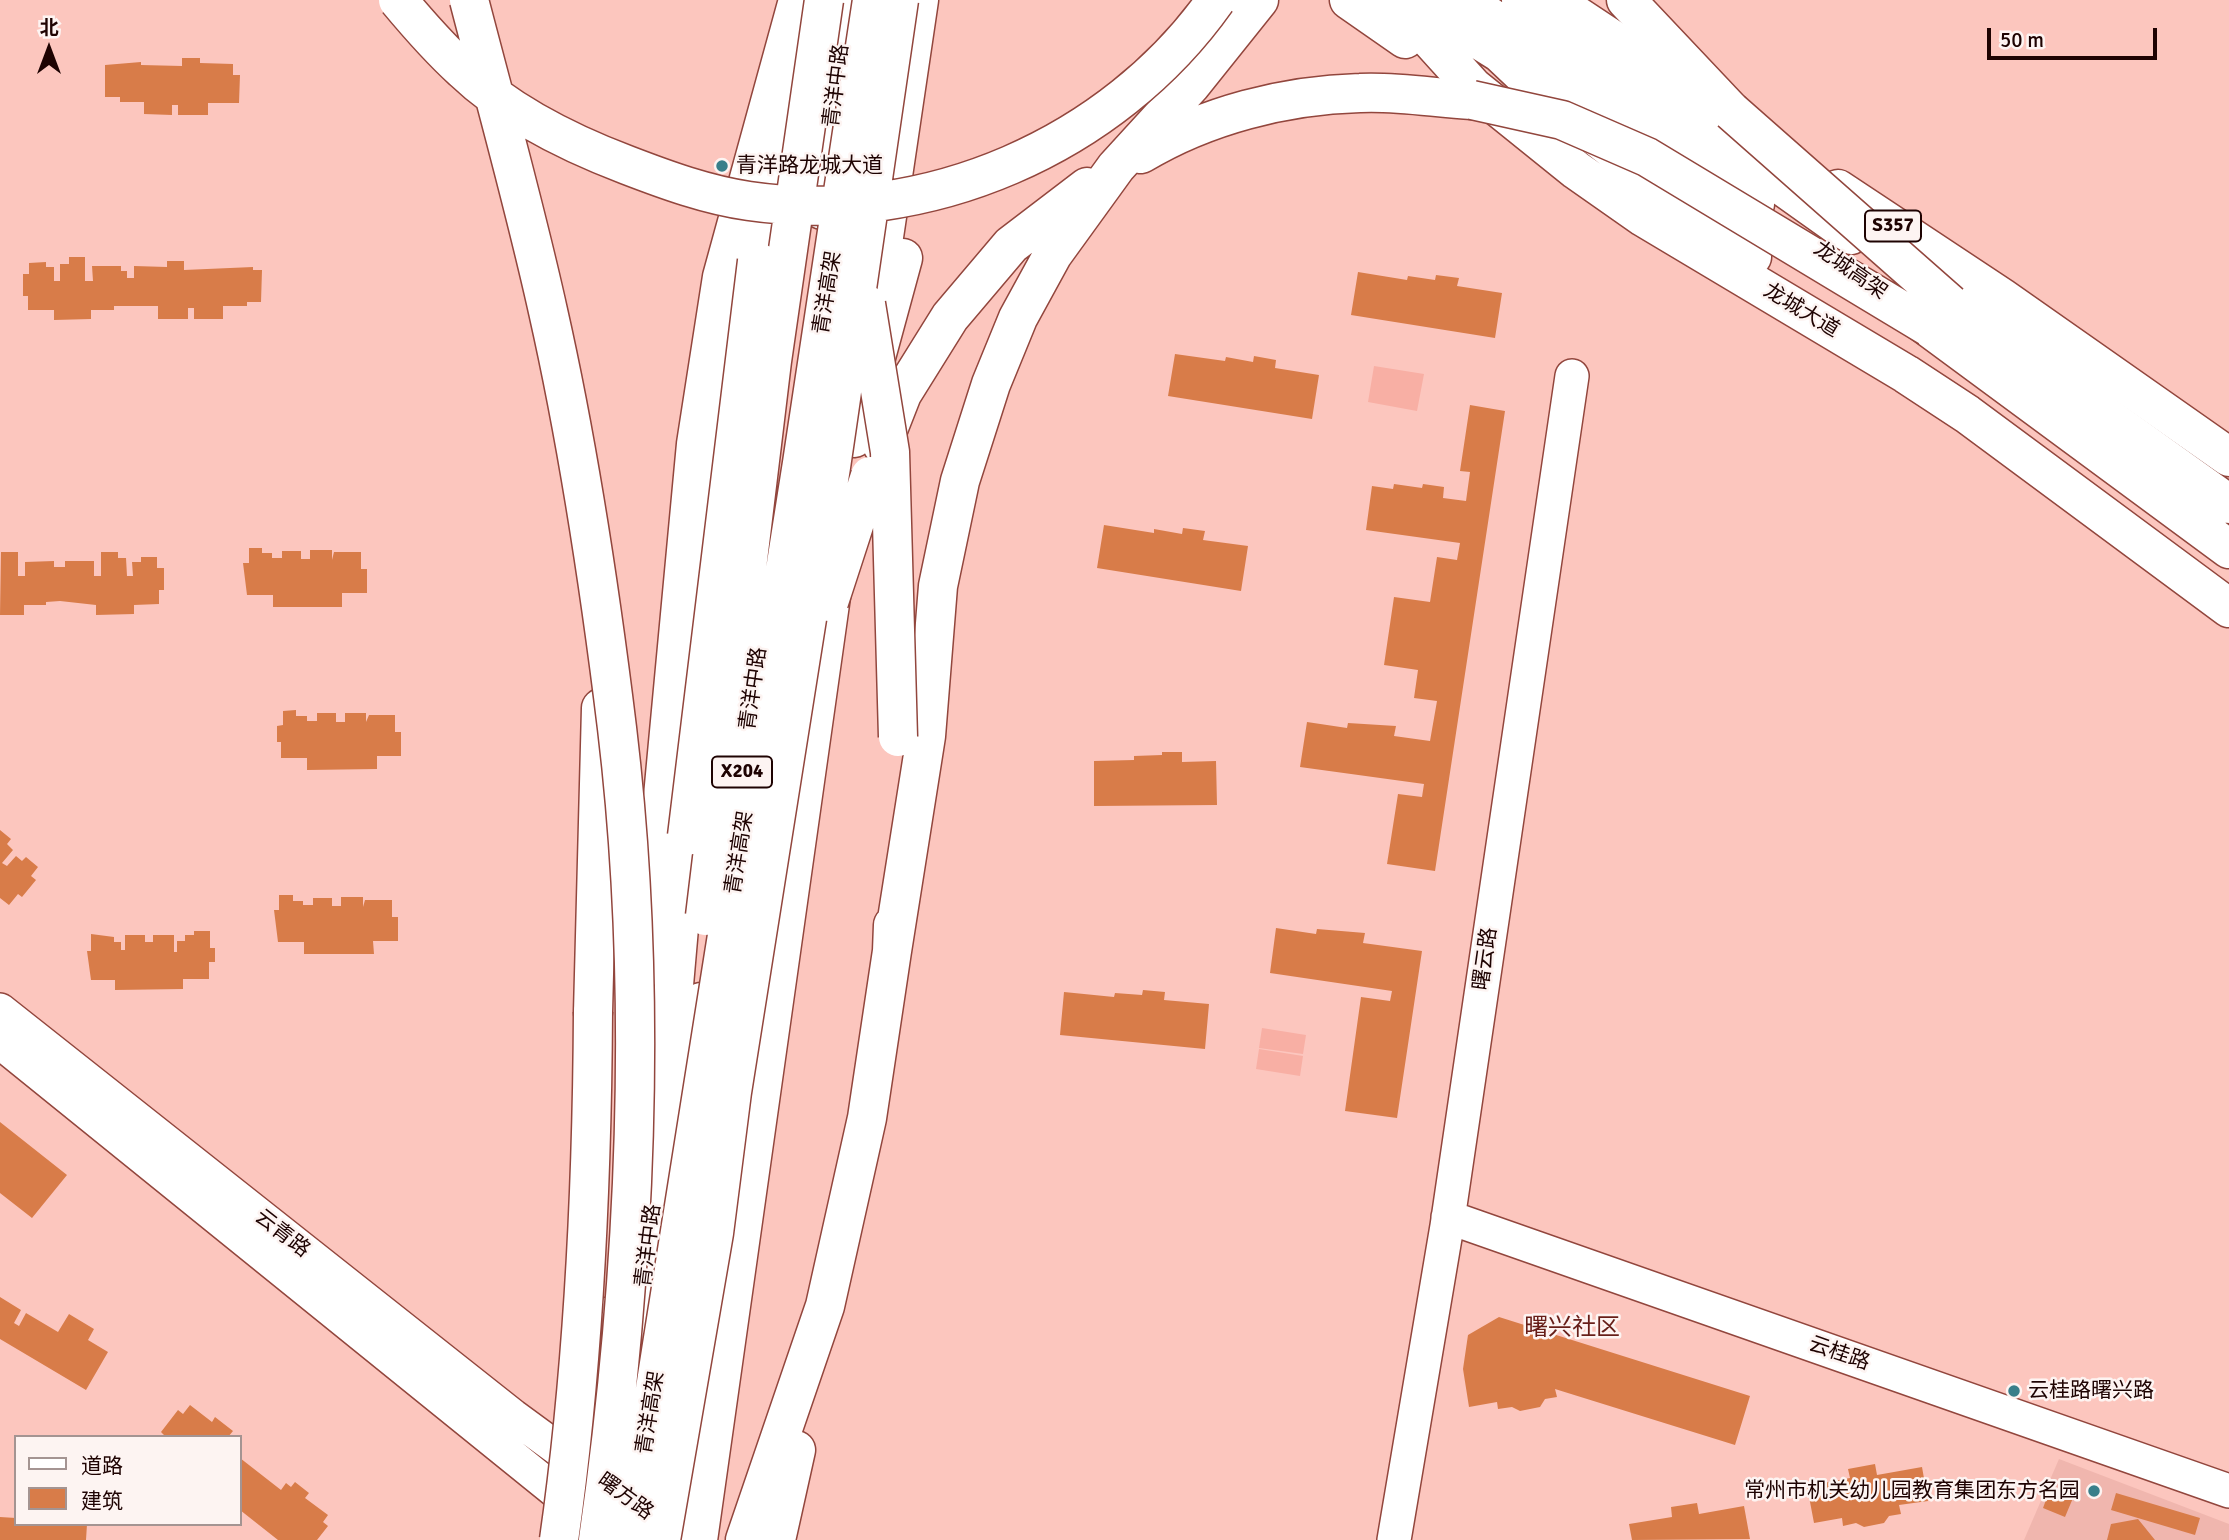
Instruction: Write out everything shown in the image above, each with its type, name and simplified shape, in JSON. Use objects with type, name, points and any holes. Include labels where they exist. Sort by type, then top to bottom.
[{"type":"main road","points":[[398,0],[464,71],[536,124],[603,156],[679,185],[748,201],[818,205],[892,200],[940,190],[963,185],[1023,162],[1089,123],[1149,77],[1216,0]]},
{"type":"main road","points":[[469,0],[548,311],[576,453],[618,731],[628,871],[635,1118],[612,1443],[595,1531]]},
{"type":"main road","points":[[769,101],[785,0]]},
{"type":"main road","points":[[595,1531],[578,1463],[624,1319],[625,1158],[644,991],[696,444],[722,277],[798,0]]},
{"type":"main road","points":[[798,0],[821,81],[855,236],[890,452],[897,600],[898,737],[892,951]]},
{"type":"main road","points":[[656,1191],[687,836],[757,261],[818,0]]},
{"type":"main road","points":[[656,1384],[675,1156],[772,361],[824,0]]},
{"type":"main road","name":"青洋中路","points":[[595,1531],[620,1494],[624,1319],[723,910],[820,226],[848,0]]},
{"type":"main road","name":"青洋高架","points":[[595,1531],[656,1384],[803,463],[872,0]]},
{"type":"main road","name":"青洋高架","points":[[661,1540],[691,1349],[714,1233],[732,1092],[764,908],[899,0]]},
{"type":"main road","name":"X204","points":[[698,1540],[774,982],[919,0]]},
{"type":"main road","points":[[854,439],[910,233],[932,59],[935,0]]},
{"type":"main road","points":[[932,59],[947,0]]},
{"type":"main road","points":[[776,1540],[867,1118],[926,736],[938,586],[960,481],[991,384],[1018,318],[1053,254],[1116,167],[1191,85],[1259,0]]},
{"type":"main road","points":[[1349,0],[1473,87]]},
{"type":"main road","name":"龙城大道","points":[[1387,0],[1407,14],[1473,87],[1576,170],[1643,217],[1906,374],[1966,414],[2229,608]]},
{"type":"main road","points":[[1415,0],[1500,53],[1555,105],[1619,156],[1906,374]]},
{"type":"main road","name":"龙城高架","points":[[1466,0],[1939,316],[2229,503]]},
{"type":"main road","name":"龙城高架","points":[[1521,0],[1939,316],[2229,549]]},
{"type":"main road","name":"S357","points":[[1553,0],[2001,298],[2229,457]]},
{"type":"main road","points":[[1626,0],[1731,111],[1939,316]]},
{"type":"main road","points":[[671,686],[734,549],[765,294],[843,38]]},
{"type":"main road","points":[[764,908],[828,605],[870,477],[902,394],[950,317],[1011,245],[1095,182],[1175,134],[1274,103],[1361,93],[1472,100],[1562,120],[1647,157],[1939,316]]},
{"type":"main road","points":[[745,1540],[825,1306]]},
{"type":"main road","points":[[546,1540],[595,1531]]},
{"type":"street","name":"曙云路","points":[[1394,1540],[1448,1217],[1572,376]]},
{"type":"street","name":"云青路","points":[[0,1010],[212,1180],[578,1463]]},
{"type":"street","name":"云青路","points":[[0,1042],[595,1531]]},
{"type":"street","name":"云桂路","points":[[1448,1217],[2229,1491]]},
{"type":"street","name":"曙方路","points":[[578,1463],[683,1540]]},
{"type":"shaded area","points":[[1374,366],[1424,374],[1417,411],[1368,402]]},
{"type":"shaded area","points":[[1262,1028],[1306,1035],[1303,1054],[1259,1048]]},
{"type":"shaded area","points":[[1259,1049],[1303,1056],[1300,1076],[1256,1069]]},
{"type":"shaded area","name":"常州市机关幼儿园教育集团东方名园","points":[[2059,1459],[2229,1524],[2229,1540],[2024,1540]]},
{"type":"building","points":[[182,58],[200,58],[200,63],[233,64],[233,75],[240,75],[239,103],[208,103],[208,115],[178,115],[178,105],[172,105],[172,115],[144,114],[144,102],[120,102],[120,97],[105,97],[105,65],[141,62],[141,65],[182,66]]},
{"type":"building","points":[[69,257],[85,257],[85,281],[93,281],[92,266],[121,266],[121,271],[127,271],[127,278],[134,278],[134,266],[167,267],[167,261],[184,261],[184,270],[253,267],[253,270],[262,270],[261,302],[247,302],[247,306],[223,306],[223,319],[194,319],[194,308],[188,308],[188,319],[158,319],[158,306],[114,306],[114,310],[91,310],[91,319],[54,320],[54,310],[28,310],[28,296],[23,296],[23,274],[29,274],[29,263],[46,262],[46,267],[54,267],[54,281],[60,281],[60,264],[69,264]]},
{"type":"building","points":[[1358,272],[1407,280],[1408,276],[1435,280],[1436,275],[1459,278],[1457,286],[1502,293],[1495,338],[1351,315]]},
{"type":"building","points":[[1175,354],[1225,361],[1226,357],[1253,362],[1254,356],[1276,360],[1275,368],[1319,375],[1312,419],[1168,396]]},
{"type":"building","points":[[1470,405],[1505,411],[1435,871],[1387,864],[1398,794],[1422,797],[1424,784],[1300,767],[1307,722],[1347,728],[1348,723],[1396,726],[1394,736],[1430,741],[1437,701],[1414,698],[1418,670],[1384,665],[1394,597],[1430,602],[1437,557],[1457,560],[1460,543],[1366,530],[1372,486],[1393,489],[1394,484],[1422,488],[1423,484],[1444,487],[1443,498],[1466,501],[1470,472],[1460,471]]},
{"type":"building","points":[[1104,525],[1154,533],[1154,529],[1182,534],[1183,528],[1205,531],[1203,540],[1248,546],[1241,591],[1097,568]]},
{"type":"building","points":[[249,548],[262,548],[262,553],[272,553],[272,558],[282,558],[282,551],[301,551],[301,559],[310,559],[310,550],[332,550],[332,560],[334,552],[361,552],[361,569],[367,569],[367,593],[342,593],[342,607],[273,607],[273,595],[247,595],[243,563],[249,563]]},
{"type":"building","points":[[1,552],[18,552],[18,576],[25,576],[25,562],[54,561],[54,567],[65,567],[65,561],[94,561],[94,576],[101,576],[101,552],[118,552],[118,558],[126,558],[127,576],[133,576],[132,562],[141,562],[141,557],[157,557],[157,568],[164,568],[164,590],[159,590],[159,604],[134,605],[134,614],[96,615],[96,605],[60,601],[46,602],[46,605],[24,605],[24,615],[0,615]]},
{"type":"building","points":[[296,710],[296,716],[307,716],[307,721],[317,721],[317,713],[336,713],[336,722],[345,722],[345,713],[366,713],[366,722],[369,715],[395,715],[395,732],[401,732],[401,756],[377,756],[377,769],[307,770],[307,758],[281,758],[281,742],[277,742],[277,726],[283,725],[283,711]]},
{"type":"building","points":[[1162,752],[1182,752],[1182,762],[1216,761],[1217,805],[1094,806],[1094,761],[1134,760],[1134,756],[1162,755]]},
{"type":"building","points":[[0,830],[11,839],[7,844],[13,850],[2,863],[7,866],[16,856],[22,861],[26,857],[38,867],[31,876],[36,880],[22,897],[18,894],[9,905],[0,898]]},
{"type":"building","points":[[279,895],[293,895],[293,901],[303,901],[303,905],[313,905],[313,898],[332,898],[332,906],[341,906],[341,897],[363,897],[363,907],[365,900],[392,900],[392,917],[398,917],[398,941],[373,941],[374,954],[304,954],[304,942],[278,942],[274,910],[279,910]]},
{"type":"building","points":[[1276,928],[1316,934],[1317,929],[1365,933],[1363,943],[1422,951],[1397,1118],[1345,1111],[1361,997],[1390,1001],[1392,991],[1270,973]]},
{"type":"building","points":[[194,931],[210,931],[210,948],[215,948],[215,962],[209,962],[209,979],[183,979],[183,989],[115,990],[115,980],[91,980],[87,951],[91,951],[91,934],[114,937],[114,942],[121,942],[121,950],[125,950],[125,935],[145,935],[145,942],[153,942],[153,935],[174,935],[174,952],[177,952],[177,941],[185,941],[185,935],[194,935]]},
{"type":"building","points":[[1143,990],[1165,992],[1164,1000],[1209,1004],[1205,1049],[1060,1035],[1064,992],[1114,997],[1115,993],[1142,995]]},
{"type":"building","points":[[0,1122],[67,1175],[32,1218],[0,1193]]},
{"type":"building","points":[[0,1297],[21,1310],[14,1323],[19,1326],[26,1313],[58,1332],[69,1314],[94,1329],[88,1340],[108,1352],[86,1390],[0,1339]]},
{"type":"building","points":[[1499,1317],[1750,1396],[1735,1445],[1555,1389],[1557,1397],[1545,1399],[1540,1407],[1520,1411],[1512,1407],[1498,1409],[1497,1402],[1469,1407],[1463,1369],[1468,1335]]},
{"type":"building","points":[[190,1405],[212,1422],[215,1417],[233,1431],[230,1435],[164,1435],[161,1432],[178,1410],[183,1414]]},
{"type":"building","points":[[242,1460],[281,1490],[286,1483],[291,1487],[295,1482],[309,1493],[305,1498],[328,1515],[323,1522],[328,1526],[317,1540],[278,1540],[242,1512]]},
{"type":"building","points":[[1875,1464],[1877,1475],[1922,1467],[1928,1501],[1899,1505],[1901,1514],[1889,1516],[1884,1523],[1864,1527],[1856,1523],[1843,1526],[1842,1518],[1814,1523],[1807,1486],[1850,1478],[1848,1469]]},
{"type":"building","points":[[2050,1489],[2073,1498],[2065,1517],[2043,1508]]},
{"type":"building","points":[[2116,1493],[2200,1518],[2195,1535],[2111,1510]]},
{"type":"building","points":[[1697,1503],[1699,1514],[1744,1506],[1750,1539],[1632,1540],[1629,1524],[1672,1517],[1671,1507]]},
{"type":"building","points":[[0,1517],[14,1518],[14,1526],[87,1526],[86,1540],[0,1540]]},
{"type":"building","points":[[2138,1519],[2155,1540],[2107,1540],[2111,1524]]},
{"type":"place","name":"青洋路龙城大道","points":[[722,166]]},
{"type":"place","name":"云桂路曙兴路","points":[[2014,1391]]},
{"type":"place","name":"常州市机关幼儿园教育集团东方名园","points":[[2094,1491]]},
{"type":"district","name":"曙兴社区","points":[[1572,1329]]}]
